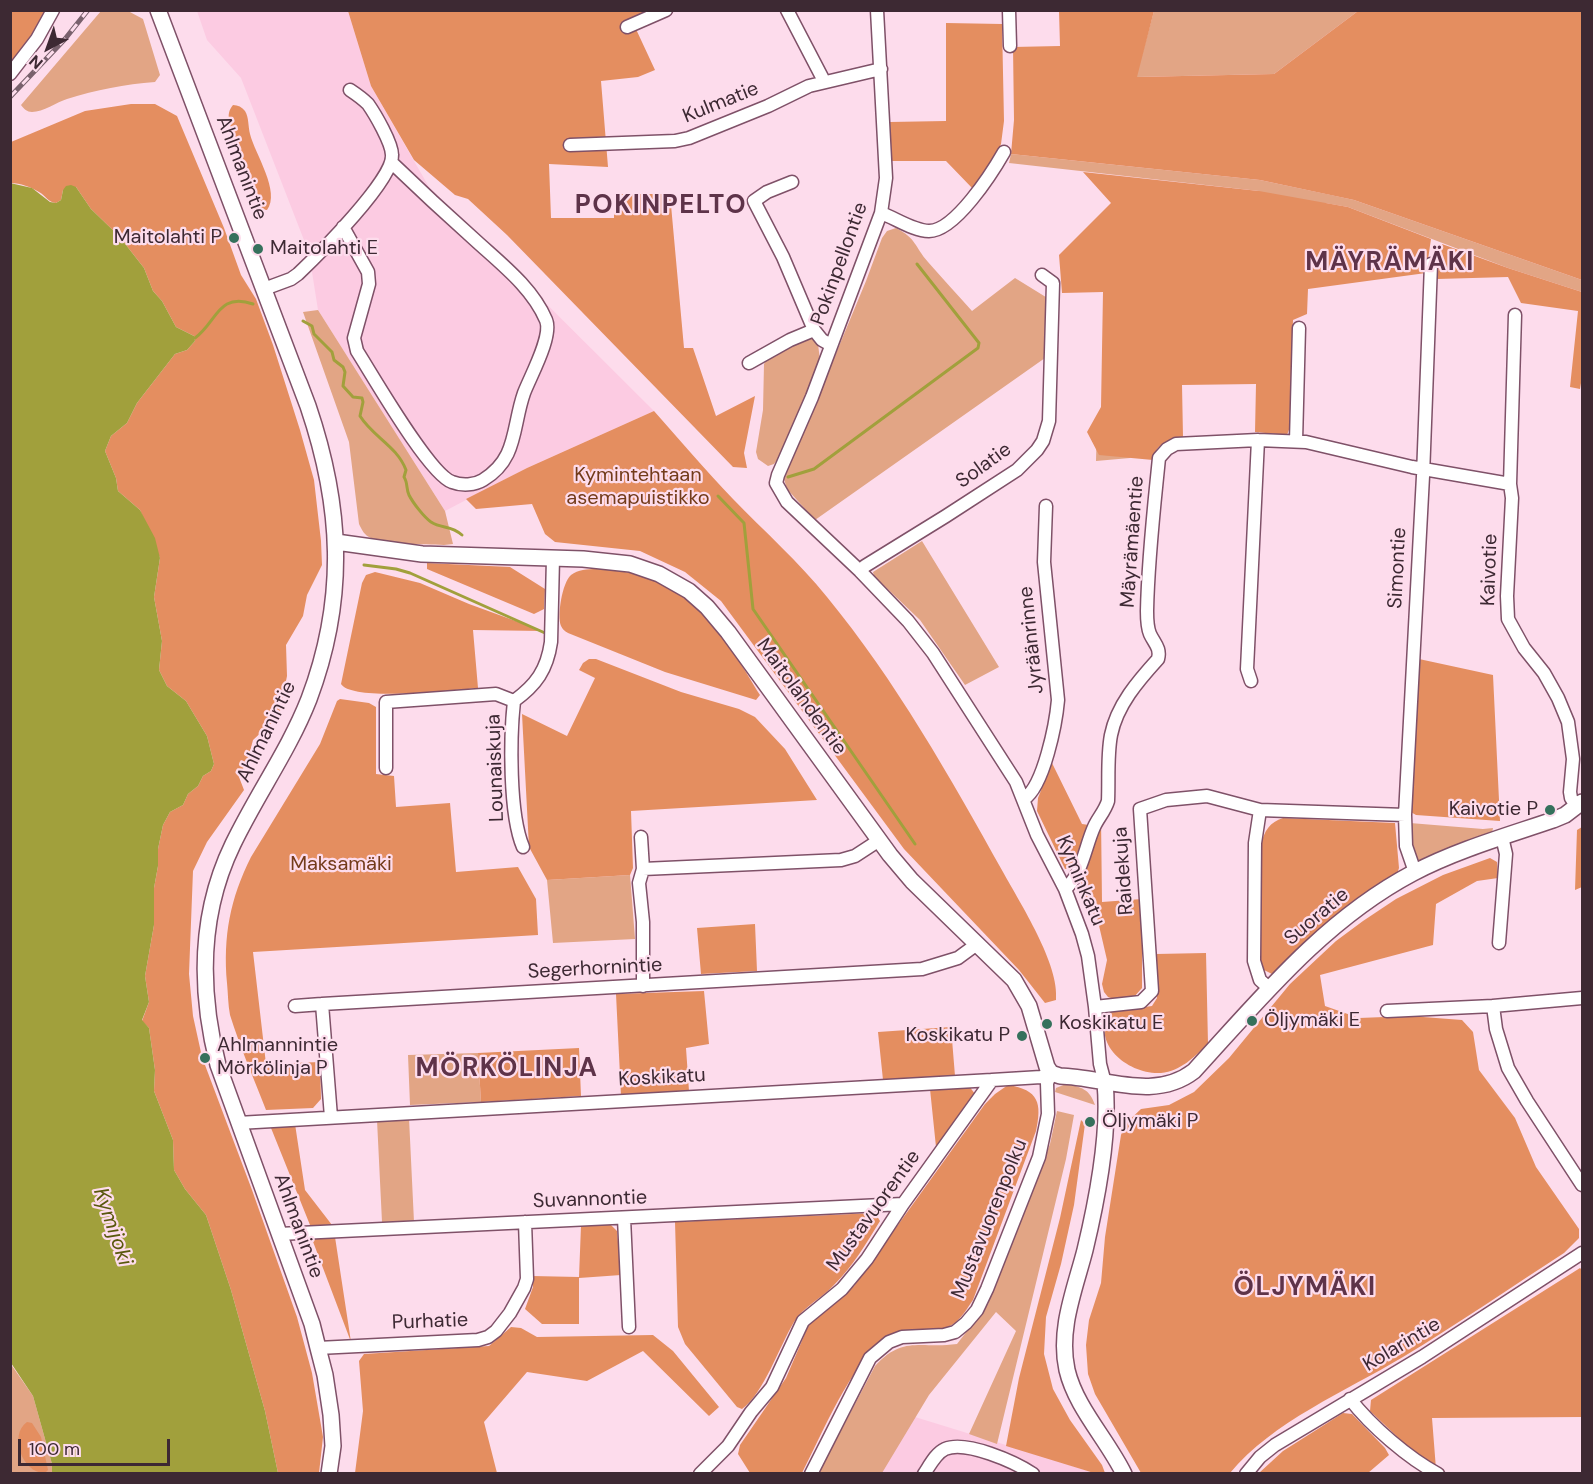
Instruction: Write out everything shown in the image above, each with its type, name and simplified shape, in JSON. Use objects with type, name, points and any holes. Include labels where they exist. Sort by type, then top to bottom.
[{"type":"street","points":[[10,74],[37,39],[53,10]]},
{"type":"street","name":"Ahlmanintie","points":[[158,10],[321,442],[331,488],[336,542],[336,573],[321,660],[310,696],[281,759],[233,845],[219,879],[208,924],[204,969],[209,1029],[218,1065],[312,1324],[325,1375],[333,1446],[329,1473]]},
{"type":"street","points":[[627,27],[666,10]]},
{"type":"street","points":[[787,10],[824,81]]},
{"type":"street","name":"Pokinpellontie","points":[[776,483],[880,213],[886,178],[877,10]]},
{"type":"street","points":[[1008,10],[1010,46]]},
{"type":"street","name":"Kulmatie","points":[[570,145],[682,140],[824,81],[881,69]]},
{"type":"street","points":[[264,289],[298,274],[343,227],[390,169],[392,155],[388,140],[368,105],[350,90]]},
{"type":"street","points":[[880,213],[918,230],[932,231],[943,226],[964,208],[989,179],[1004,152]]},
{"type":"street","points":[[343,227],[368,272],[369,285],[354,338],[357,351],[429,462],[452,482],[466,485],[479,483],[495,473],[506,459],[515,435],[520,404],[546,341],[548,324],[537,303],[517,278],[391,162]]},
{"type":"street","points":[[792,182],[767,192],[754,201],[783,257],[814,330],[822,340],[831,345]]},
{"type":"street","name":"Simontie","points":[[1415,872],[1406,846],[1405,815],[1431,264]]},
{"type":"street","name":"Solatie","points":[[860,571],[1017,470],[1042,441],[1049,421],[1053,284],[1042,275]]},
{"type":"street","name":"Kaivotie","points":[[1515,315],[1508,619],[1524,648],[1544,673],[1568,722],[1573,759],[1570,792],[1571,798],[1580,804]]},
{"type":"street","points":[[1296,441],[1299,328]]},
{"type":"street","points":[[749,363],[790,340],[814,330]]},
{"type":"street","points":[[1251,681],[1247,669],[1258,440]]},
{"type":"street","name":"Mäyrämäentie","points":[[1065,889],[1073,882],[1095,825],[1105,811],[1108,801],[1110,737],[1119,712],[1137,682],[1158,659],[1159,650],[1148,629],[1147,613],[1151,535],[1159,458],[1167,449],[1176,444],[1258,440],[1296,441],[1423,469],[1510,484]]},
{"type":"street","name":"Kyminkatu","points":[[776,483],[787,502],[860,571],[908,621],[933,653],[1008,767],[1024,799],[1037,835],[1065,889],[1082,934],[1088,957],[1100,1064],[1107,1098],[1099,1186],[1067,1318],[1064,1347],[1068,1373],[1078,1397],[1124,1473]]},
{"type":"street","name":"Jyräänrinne","points":[[1024,799],[1033,791],[1042,770],[1058,706],[1044,561],[1046,506]]},
{"type":"street","name":"Maitolahdentie","points":[[336,542],[430,554],[608,561],[644,568],[670,579],[698,598],[728,632],[879,841],[912,881],[1001,966],[1022,991],[1029,1006],[1047,1067],[1052,1073]]},
{"type":"street","name":"Lounaiskuja","points":[[523,846],[518,836],[515,813],[511,739],[513,701],[528,691],[546,667],[551,642],[553,558]]},
{"type":"street","points":[[386,768],[386,702],[496,694],[513,701]]},
{"type":"street","name":"Raidekuja","points":[[1095,1007],[1141,1002],[1152,992],[1140,809],[1166,800],[1207,796],[1260,810]]},
{"type":"street","name":"Suoratie","points":[[1105,1083],[1156,1086],[1174,1083],[1188,1076],[1320,938],[1360,906],[1415,872],[1453,855],[1553,820],[1580,804]]},
{"type":"street","points":[[1270,988],[1260,980],[1254,961],[1255,843],[1260,810],[1405,815]]},
{"type":"street","points":[[641,837],[643,869],[639,884],[643,922],[644,986]]},
{"type":"street","points":[[1499,943],[1506,854],[1502,837]]},
{"type":"street","points":[[643,869],[841,860],[855,856],[879,841]]},
{"type":"street","name":"Segerhornintie","points":[[295,1006],[922,969],[958,958],[977,944]]},
{"type":"street","points":[[1387,1011],[1493,1006],[1582,998]]},
{"type":"street","points":[[322,1004],[331,1117]]},
{"type":"street","points":[[1493,1006],[1503,1056],[1508,1068],[1582,1185]]},
{"type":"street","points":[[1052,1073],[1105,1083]]},
{"type":"street","name":"Koskikatu","points":[[238,1123],[1041,1077],[1052,1073]]},
{"type":"street","name":"Mustavuorenpolku","points":[[811,1473],[870,1358],[889,1342],[902,1337],[944,1335],[955,1332],[976,1310],[987,1289],[1039,1157],[1048,1114],[1047,1083],[1052,1073]]},
{"type":"street","name":"Mustavuorentie","points":[[700,1473],[728,1446],[751,1412],[772,1387],[803,1320],[842,1289],[867,1259],[903,1204],[992,1080]]},
{"type":"street","name":"Suvannontie","points":[[279,1234],[903,1204]]},
{"type":"street","points":[[624,1218],[630,1327]]},
{"type":"street","name":"Purhatie","points":[[318,1348],[478,1340],[488,1337],[496,1331],[510,1313],[527,1279],[525,1222]]},
{"type":"street","name":"Kolarintie","points":[[1245,1473],[1260,1456],[1275,1445],[1422,1357],[1582,1253]]},
{"type":"street","points":[[1350,1399],[1360,1412],[1405,1452],[1438,1473]]},
{"type":"street","points":[[924,1473],[936,1456],[945,1449],[964,1447],[986,1452],[1034,1473]]},
{"type":"shaded area","points":[[101,11],[128,11],[143,19],[160,75],[155,82],[89,93],[36,112],[26,110],[21,105]]},
{"type":"shaded area","points":[[197,11],[348,11],[371,86],[429,187],[654,411],[527,468],[445,511],[318,310],[309,253],[241,78],[207,40]]},
{"type":"shaded area","points":[[1154,11],[1358,11],[1274,74],[1136,77]]},
{"type":"shaded area","points":[[1011,154],[1260,180],[1354,200],[1582,280],[1582,292],[1508,268],[1348,207],[1325,203],[1263,268],[1130,458],[1096,461],[1097,422],[1259,191],[1009,163]]},
{"type":"shaded area","points":[[896,228],[912,239],[928,262],[972,311],[1015,278],[1049,299],[1045,358],[815,520],[787,489],[784,479],[882,238],[887,231]]},
{"type":"shaded area","points":[[318,310],[445,511],[453,544],[387,542],[371,538],[362,530],[359,524],[349,442],[303,312]]},
{"type":"shaded area","points":[[811,337],[818,344],[820,360],[780,456],[774,464],[768,466],[758,459],[756,452],[763,410],[764,364],[785,348]]},
{"type":"shaded area","points":[[922,541],[999,667],[965,685],[920,620],[874,576],[873,572]]},
{"type":"shaded area","points":[[1410,823],[1493,828],[1492,833],[1420,864],[1413,860]]},
{"type":"shaded area","points":[[630,875],[635,939],[553,943],[547,880]]},
{"type":"shaded area","points":[[478,1053],[481,1102],[410,1105],[408,1055]]},
{"type":"shaded area","points":[[1066,1084],[1084,1090],[1090,1095],[1095,1105],[1055,1092],[1056,1088]]},
{"type":"shaded area","points":[[1057,1111],[1074,1115],[1066,1159],[997,1444],[969,1434],[1016,1331],[996,1312],[929,1395],[882,1473],[818,1474],[875,1366],[885,1356],[895,1350],[913,1345],[957,1344],[988,1304],[1050,1144]]},
{"type":"shaded area","points":[[409,1118],[414,1222],[382,1222],[377,1120]]},
{"type":"shaded area","points":[[10,1363],[33,1396],[52,1464],[52,1473],[11,1473]]},
{"type":"shaded area","points":[[889,1409],[1032,1453],[1094,1473],[836,1474]]},
{"type":"green space","points":[[11,10],[45,11],[32,34],[11,62]]},
{"type":"green space","points":[[348,11],[650,11],[635,27],[655,70],[638,77],[601,81],[608,167],[549,164],[551,218],[614,218],[614,194],[670,194],[684,348],[693,348],[716,416],[755,396],[744,453],[747,468],[733,467],[507,235],[468,199],[455,195],[414,160],[371,86]]},
{"type":"green space","points":[[1059,11],[1154,11],[1137,77],[1274,74],[1358,11],[1582,11],[1582,280],[1354,200],[1260,180],[1011,154],[1014,120],[1013,47],[1060,46]]},
{"type":"green space","points":[[946,23],[1002,24],[1004,121],[1001,144],[993,163],[974,190],[946,161],[891,161],[890,122],[946,121]]},
{"type":"green space","points":[[131,104],[155,104],[177,116],[241,275],[256,299],[273,345],[314,480],[322,565],[307,595],[303,616],[286,645],[287,676],[279,716],[253,740],[248,759],[239,777],[244,790],[207,842],[193,871],[189,974],[193,1016],[202,1057],[297,1317],[312,1373],[323,1437],[319,1473],[278,1473],[265,1411],[231,1290],[206,1215],[185,1189],[174,1170],[173,1140],[154,1091],[155,1070],[149,1028],[142,1021],[149,1002],[145,976],[154,925],[154,888],[163,825],[170,812],[183,805],[188,794],[198,786],[203,776],[211,771],[214,764],[207,736],[186,701],[167,686],[159,670],[162,641],[154,597],[160,558],[140,510],[118,491],[116,478],[105,451],[111,436],[127,423],[137,403],[175,354],[187,350],[195,341],[194,336],[176,327],[162,301],[153,291],[144,268],[119,236],[91,209],[76,187],[63,190],[61,200],[56,203],[33,188],[11,183],[11,142],[85,111]]},
{"type":"green space","points":[[233,105],[241,107],[246,113],[250,134],[266,173],[271,193],[267,210],[260,209],[232,137],[229,113]]},
{"type":"green space","points":[[1083,172],[1259,191],[1348,207],[1431,239],[1426,273],[1308,289],[1307,314],[1293,320],[1290,427],[1287,435],[1255,432],[1256,384],[1182,385],[1183,437],[1160,446],[1153,460],[1099,455],[1087,432],[1101,407],[1103,292],[1062,293],[1059,255],[1111,203]]},
{"type":"green space","points":[[1442,244],[1582,292],[1580,389],[1570,387],[1578,311],[1521,303],[1508,277],[1437,279]]},
{"type":"green space","name":"Kymintehtaan asemapuistikko","points":[[654,411],[723,488],[816,584],[876,662],[942,765],[1028,917],[1052,970],[1056,986],[1056,1000],[1045,1003],[1019,970],[904,849],[721,601],[685,572],[640,551],[555,542],[545,534],[532,504],[476,509],[466,499],[527,468]]},
{"type":"green space","points":[[427,563],[510,567],[545,589],[544,609],[534,614],[427,569]]},
{"type":"green space","points":[[604,569],[641,575],[662,582],[697,607],[712,623],[737,658],[760,695],[756,700],[665,672],[564,630],[560,621],[560,608],[568,579],[578,571]]},
{"type":"green space","points":[[375,572],[420,583],[543,631],[473,630],[478,688],[405,694],[383,694],[349,689],[341,684],[362,583],[366,575]]},
{"type":"green space","points":[[589,659],[596,659],[681,692],[739,709],[755,717],[785,749],[817,800],[631,811],[633,868],[630,875],[547,880],[529,847],[522,714],[567,736],[595,678],[579,670]]},
{"type":"green space","points":[[1419,659],[1493,675],[1500,821],[1416,815],[1409,811]]},
{"type":"green space","name":"Maksamäki","points":[[340,699],[369,703],[376,707],[376,774],[394,776],[396,807],[450,803],[456,872],[518,867],[536,899],[538,935],[253,952],[266,1064],[320,1062],[321,1099],[313,1108],[266,1110],[230,1015],[226,966],[227,934],[233,903],[251,857],[320,744],[337,701]]},
{"type":"green space","points":[[1052,763],[1082,824],[1089,825],[1071,868],[1065,869],[1037,811],[1038,798]]},
{"type":"green space","points":[[1101,818],[1102,902],[1142,899],[1142,988],[1134,997],[1114,999],[1108,997],[1104,992],[1102,984],[1107,960],[1097,917],[1084,904],[1080,887]]},
{"type":"green space","points":[[1283,818],[1395,823],[1399,868],[1397,874],[1272,974],[1262,969],[1258,955],[1261,845],[1268,828]]},
{"type":"green space","points":[[1582,827],[1582,887],[1575,890],[1577,830]]},
{"type":"green space","points":[[1490,858],[1497,862],[1498,878],[1477,881],[1436,904],[1433,945],[1320,975],[1325,1006],[1359,1018],[1410,1016],[1462,1020],[1473,1032],[1479,1070],[1515,1118],[1536,1167],[1579,1229],[1579,1238],[1564,1253],[1444,1332],[1288,1423],[1247,1455],[1230,1473],[1141,1473],[1095,1394],[1088,1374],[1086,1345],[1089,1320],[1101,1283],[1105,1237],[1121,1135],[1125,1124],[1141,1109],[1169,1105],[1194,1092],[1229,1058],[1290,984],[1336,941],[1363,921],[1396,899],[1443,875]]},
{"type":"green space","points":[[755,924],[757,971],[701,974],[697,928]]},
{"type":"green space","points":[[1206,953],[1208,1044],[1187,1063],[1161,1073],[1137,1069],[1116,1055],[1105,1035],[1105,1024],[1110,1012],[1152,1006],[1157,998],[1156,954]]},
{"type":"green space","points":[[704,991],[709,1044],[686,1048],[689,1091],[621,1096],[616,994]]},
{"type":"green space","points":[[951,1027],[955,1076],[883,1080],[878,1032]]},
{"type":"green space","points":[[579,1048],[581,1096],[481,1102],[478,1053]]},
{"type":"green space","points":[[1008,1085],[1032,1094],[1038,1105],[1038,1121],[973,1300],[959,1320],[949,1326],[940,1329],[903,1331],[886,1338],[873,1349],[838,1400],[802,1473],[750,1473],[738,1454],[740,1445],[786,1378],[810,1322],[854,1286],[985,1104]]},
{"type":"green space","points":[[969,1086],[975,1094],[936,1147],[930,1089]]},
{"type":"green space","points":[[1081,1120],[1085,1124],[1074,1205],[1046,1317],[1044,1354],[1053,1389],[1070,1420],[1102,1465],[1105,1473],[1094,1473],[1006,1446],[1019,1378],[1060,1218]]},
{"type":"green space","points":[[295,1124],[305,1190],[332,1225],[310,1225],[271,1128]]},
{"type":"green space","points":[[875,1213],[880,1221],[853,1262],[841,1278],[807,1307],[794,1322],[757,1392],[742,1409],[737,1407],[685,1344],[678,1327],[675,1222]]},
{"type":"green space","points":[[610,1224],[617,1231],[621,1275],[579,1278],[579,1324],[542,1324],[525,1309],[533,1287],[532,1276],[579,1277],[581,1226]]},
{"type":"green space","points":[[335,1237],[351,1342],[312,1239]]},
{"type":"green space","points":[[1580,1268],[1582,1270],[1582,1417],[1432,1418],[1436,1469],[1425,1463],[1370,1411],[1371,1400]]},
{"type":"green space","points":[[511,1327],[521,1328],[537,1337],[653,1335],[673,1351],[719,1407],[709,1416],[643,1351],[587,1381],[527,1372],[484,1422],[497,1473],[355,1473],[363,1411],[359,1361],[364,1354],[489,1346]]},
{"type":"green space","points":[[1343,1413],[1352,1414],[1389,1455],[1368,1473],[1259,1473],[1283,1451]]},
{"type":"green space","points":[[27,1422],[32,1423],[41,1437],[48,1470],[45,1473],[37,1472],[30,1467],[21,1453],[19,1436],[21,1428]]},
{"type":"water","name":"Kymijoki","points":[[10,183],[32,188],[50,202],[56,203],[61,200],[66,186],[76,187],[91,209],[119,236],[144,268],[153,291],[162,301],[176,327],[194,336],[195,341],[187,350],[175,354],[137,403],[127,423],[111,436],[105,451],[116,478],[118,491],[140,510],[155,538],[160,558],[154,597],[162,641],[159,670],[167,686],[186,701],[207,736],[214,764],[211,771],[203,776],[198,786],[188,794],[183,805],[170,812],[163,825],[154,888],[154,925],[145,976],[149,1002],[142,1020],[149,1028],[155,1070],[154,1091],[173,1140],[174,1170],[185,1189],[206,1215],[231,1290],[265,1411],[278,1473],[52,1473],[52,1464],[33,1396],[11,1363]]},
{"type":"waterway","points":[[788,477],[814,469],[978,348],[979,343],[917,264]]},
{"type":"waterway","points":[[195,338],[225,305],[241,301],[253,304]]},
{"type":"waterway","points":[[303,321],[312,326],[314,334],[332,352],[334,360],[343,367],[345,372],[343,386],[353,397],[362,398],[360,416],[402,462],[406,470],[404,477],[408,493],[416,506],[431,522],[462,535]]},
{"type":"waterway","points":[[718,496],[744,523],[753,609],[915,844]]},
{"type":"waterway","points":[[364,565],[410,573],[545,633]]},
{"type":"railway","points":[[10,97],[65,39],[88,10]]},
{"type":"place","name":"Maitolahti P","points":[[234,238]]},
{"type":"place","name":"Maitolahti E","points":[[258,249]]},
{"type":"place","name":"Kaivotie P","points":[[1550,810]]},
{"type":"place","name":"Öljymäki E","points":[[1252,1021]]},
{"type":"place","name":"Koskikatu E","points":[[1047,1024]]},
{"type":"place","name":"Koskikatu P","points":[[1022,1036]]},
{"type":"place","name":"Ahlmannintie Mörkölinja P","points":[[205,1058]]},
{"type":"place","name":"Öljymäki P","points":[[1090,1122]]},
{"type":"district","name":"POKINPELTO","points":[[661,206]]},
{"type":"district","name":"MÄYRÄMÄKI","points":[[1390,263]]},
{"type":"district","name":"MÖRKÖLINJA","points":[[507,1069]]},
{"type":"district","name":"ÖLJYMÄKI","points":[[1305,1288]]}]
